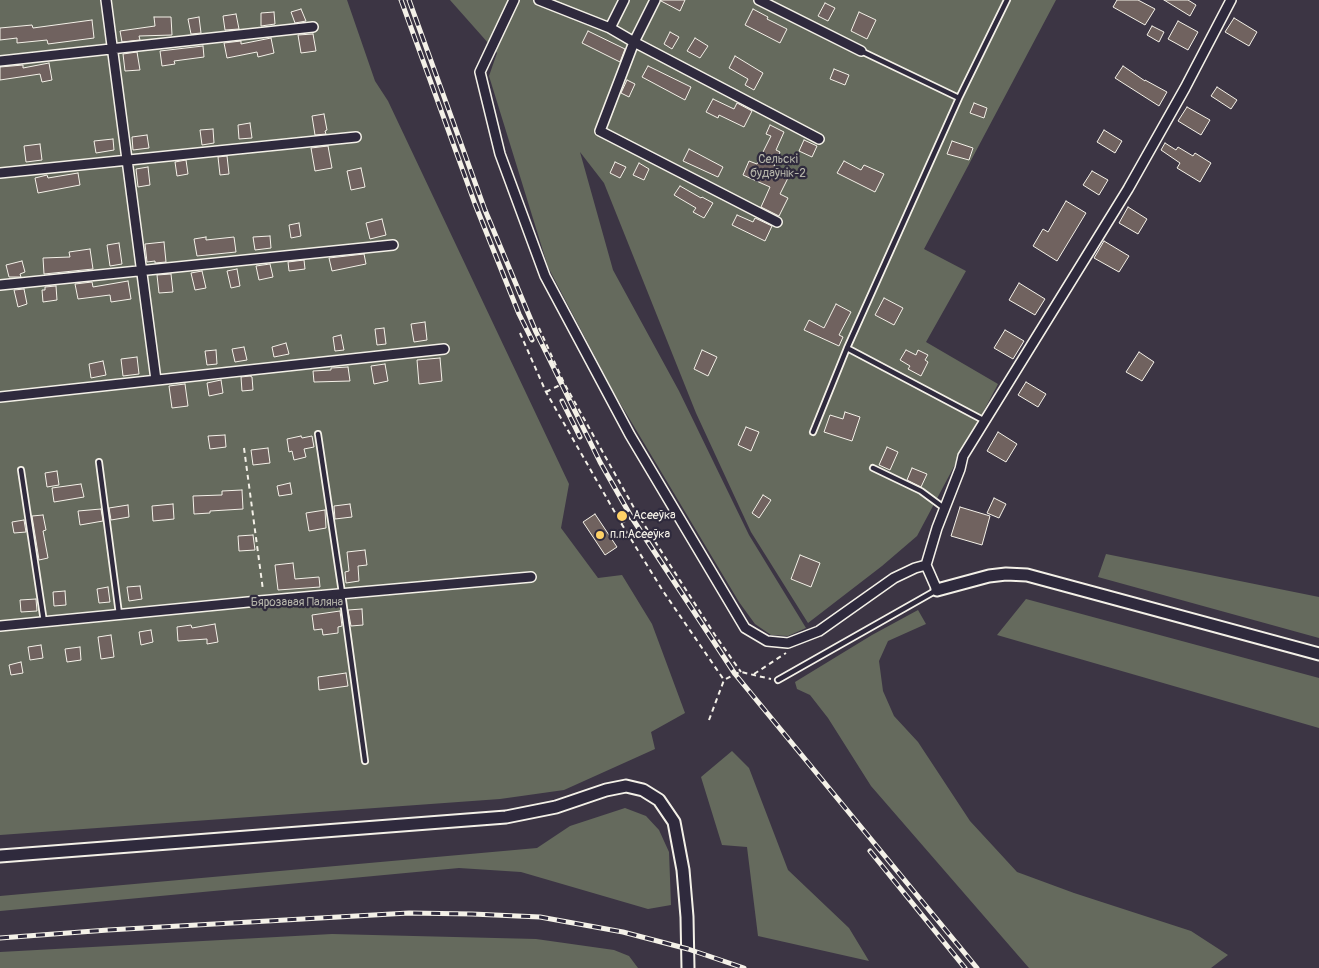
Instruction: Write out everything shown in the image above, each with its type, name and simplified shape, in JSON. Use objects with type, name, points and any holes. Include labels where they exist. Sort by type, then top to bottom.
[{"type":"street","points":[[106,0],[156,380]]},
{"type":"street","points":[[514,0],[480,72],[500,154],[545,276],[630,435],[745,628],[768,641],[788,643],[819,631],[894,578],[926,565]]},
{"type":"street","points":[[539,0],[610,28],[819,139]]},
{"type":"street","points":[[610,28],[624,0]]},
{"type":"street","points":[[655,0],[634,42],[600,131],[776,222]]},
{"type":"street","points":[[759,0],[861,51]]},
{"type":"street","points":[[1231,0],[1185,88],[1128,189],[963,456],[926,565],[937,590],[989,576],[1006,574],[1027,575],[1319,654]]},
{"type":"street","points":[[0,61],[312,27]]},
{"type":"street","points":[[0,173],[356,137]]},
{"type":"street","points":[[0,285],[393,245]]},
{"type":"street","points":[[0,397],[444,348]]},
{"type":"street","points":[[0,626],[265,600],[531,577]]},
{"type":"street","points":[[0,856],[506,817],[556,807],[626,786],[643,790],[659,800],[674,822],[683,870],[687,917],[688,968]]},
{"type":"lane","points":[[813,432],[847,348],[959,98],[1007,0]]},
{"type":"lane","points":[[861,51],[959,98]]},
{"type":"lane","points":[[847,348],[985,421]]},
{"type":"lane","points":[[318,434],[365,761]]},
{"type":"lane","points":[[99,462],[119,614]]},
{"type":"lane","points":[[872,468],[921,492],[945,508]]},
{"type":"lane","points":[[21,470],[44,622]]},
{"type":"lane","points":[[778,680],[937,590]]},
{"type":"path","points":[[539,328],[564,383],[638,515],[683,587],[741,672]]},
{"type":"path","points":[[520,333],[546,392],[620,524],[724,680]]},
{"type":"path","points":[[546,392],[564,383]]},
{"type":"path","points":[[244,448],[257,554],[265,600]]},
{"type":"path","points":[[620,524],[638,515]]},
{"type":"path","points":[[709,720],[724,680],[741,672],[778,680]]},
{"type":"green space","name":"Бярозавая Паляна","points":[[0,0],[347,0],[375,81],[388,101],[569,484],[561,528],[598,578],[622,575],[652,624],[685,713],[651,732],[655,749],[564,790],[500,799],[0,835]]},
{"type":"green space","name":"Сельскі будаўнік-2","points":[[450,0],[1056,0],[924,249],[966,271],[926,342],[998,384],[917,536],[882,566],[808,623],[751,532],[696,413],[604,183],[580,152],[613,270],[679,391],[749,535],[806,628],[788,636],[771,635],[755,624],[739,602],[614,393],[548,267],[489,76],[497,53]]},
{"type":"green space","points":[[1106,554],[1319,597],[1319,638],[1098,577]]},
{"type":"green space","points":[[1026,599],[1319,678],[1319,728],[997,635]]},
{"type":"green space","points":[[918,610],[926,624],[888,641],[879,661],[883,691],[894,716],[918,742],[970,821],[1017,872],[1074,893],[1191,931],[1228,955],[1211,968],[1029,968],[871,786],[828,718],[810,695],[797,689],[795,682],[872,635]]},
{"type":"green space","points":[[732,751],[749,768],[788,870],[849,928],[869,961],[758,936],[747,847],[722,845],[701,777]]},
{"type":"green space","points":[[625,808],[646,816],[659,830],[669,852],[671,905],[648,909],[521,872],[459,868],[0,911],[0,896],[537,848],[570,826]]},
{"type":"green space","points":[[332,934],[536,939],[614,950],[629,956],[638,968],[0,968],[0,952]]},
{"type":"building","points":[[661,0],[685,0],[680,11]]},
{"type":"building","points":[[1117,0],[1138,0],[1155,9],[1145,25],[1113,7]]},
{"type":"building","points":[[1164,0],[1188,0],[1196,5],[1190,16]]},
{"type":"building","points":[[825,3],[835,8],[828,21],[818,16]]},
{"type":"building","points":[[301,9],[306,21],[295,23],[291,12]]},
{"type":"building","points":[[753,9],[768,17],[767,19],[787,29],[780,43],[745,25]]},
{"type":"building","points":[[274,12],[275,24],[261,26],[261,13]]},
{"type":"building","points":[[859,12],[876,20],[867,39],[851,31]]},
{"type":"building","points":[[236,14],[239,29],[225,30],[223,16]]},
{"type":"building","points":[[154,17],[171,17],[172,35],[139,36],[140,40],[122,42],[120,31],[155,26]]},
{"type":"building","points":[[199,17],[201,33],[191,34],[188,19]]},
{"type":"building","points":[[1234,18],[1257,32],[1249,46],[1225,32]]},
{"type":"building","points":[[92,20],[94,38],[48,44],[47,40],[17,43],[17,38],[0,40],[0,28],[32,25],[33,28]]},
{"type":"building","points":[[1178,21],[1198,32],[1188,50],[1168,39]]},
{"type":"building","points":[[1152,26],[1164,32],[1159,42],[1147,35]]},
{"type":"building","points":[[588,31],[625,49],[620,62],[582,43]]},
{"type":"building","points":[[670,32],[679,37],[672,49],[664,44]]},
{"type":"building","points":[[313,34],[316,51],[301,53],[298,35]]},
{"type":"building","points":[[271,38],[274,53],[258,57],[257,52],[227,58],[224,43],[241,41],[241,44]]},
{"type":"building","points":[[695,38],[708,46],[700,58],[687,51]]},
{"type":"building","points":[[203,46],[204,57],[174,61],[175,64],[162,66],[160,51]]},
{"type":"building","points":[[137,52],[140,70],[125,71],[123,54]]},
{"type":"building","points":[[735,56],[763,73],[754,90],[745,85],[748,79],[729,68]]},
{"type":"building","points":[[49,63],[52,80],[42,82],[40,74],[0,80],[0,67],[23,65],[23,68]]},
{"type":"building","points":[[648,66],[691,87],[685,100],[642,77]]},
{"type":"building","points":[[1123,66],[1145,81],[1167,92],[1159,106],[1115,78]]},
{"type":"building","points":[[834,69],[849,75],[845,85],[830,79]]},
{"type":"building","points":[[627,80],[635,84],[629,97],[621,93]]},
{"type":"building","points":[[1217,87],[1237,100],[1231,109],[1211,96]]},
{"type":"building","points":[[713,99],[734,109],[737,103],[752,111],[744,127],[719,115],[718,118],[706,112]]},
{"type":"building","points":[[974,103],[987,108],[984,118],[970,113]]},
{"type":"building","points":[[1187,107],[1210,120],[1201,135],[1178,121]]},
{"type":"building","points":[[324,114],[326,134],[315,135],[312,116]]},
{"type":"building","points":[[250,123],[252,138],[239,139],[238,125]]},
{"type":"building","points":[[770,125],[784,132],[776,150],[780,152],[774,166],[790,174],[780,194],[788,198],[779,216],[761,207],[770,187],[743,175],[749,161],[757,164],[771,136],[766,134]]},
{"type":"building","points":[[213,129],[214,143],[202,145],[200,130]]},
{"type":"building","points":[[1104,130],[1122,141],[1115,153],[1097,142]]},
{"type":"building","points":[[147,135],[149,148],[133,150],[132,137]]},
{"type":"building","points":[[113,139],[114,150],[96,153],[94,141]]},
{"type":"building","points":[[804,140],[817,146],[812,157],[799,151]]},
{"type":"building","points":[[952,141],[973,148],[969,160],[947,154]]},
{"type":"building","points":[[1165,143],[1176,150],[1178,147],[1193,156],[1195,153],[1211,163],[1200,182],[1177,168],[1180,163],[1161,150]]},
{"type":"building","points":[[40,144],[42,160],[26,162],[24,146]]},
{"type":"building","points":[[328,146],[332,168],[315,171],[311,148]]},
{"type":"building","points":[[689,149],[723,167],[718,177],[683,161]]},
{"type":"building","points":[[227,156],[229,174],[220,175],[218,157]]},
{"type":"building","points":[[186,160],[188,174],[177,176],[175,162]]},
{"type":"building","points":[[844,161],[861,170],[864,165],[884,174],[875,192],[837,173]]},
{"type":"building","points":[[615,162],[626,167],[620,178],[610,173]]},
{"type":"building","points":[[639,163],[649,169],[644,180],[633,175]]},
{"type":"building","points":[[148,167],[150,185],[138,187],[136,169]]},
{"type":"building","points":[[361,168],[365,187],[351,190],[347,171]]},
{"type":"building","points":[[1092,171],[1108,180],[1099,195],[1083,185]]},
{"type":"building","points":[[78,173],[80,185],[38,193],[35,178],[47,175],[48,178]]},
{"type":"building","points":[[680,186],[713,203],[704,218],[693,212],[696,208],[674,195]]},
{"type":"building","points":[[1066,201],[1086,213],[1057,261],[1033,246],[1043,229],[1048,232]]},
{"type":"building","points":[[1128,207],[1147,219],[1138,234],[1119,223]]},
{"type":"building","points":[[737,215],[753,222],[755,218],[772,226],[765,241],[732,225]]},
{"type":"building","points":[[382,219],[386,235],[370,239],[366,223]]},
{"type":"building","points":[[299,223],[301,236],[291,238],[289,225]]},
{"type":"building","points":[[270,236],[271,248],[255,250],[253,237]]},
{"type":"building","points":[[206,237],[206,240],[234,237],[236,252],[197,256],[194,239]]},
{"type":"building","points":[[1104,241],[1129,256],[1119,272],[1094,258]]},
{"type":"building","points":[[164,242],[166,262],[147,262],[145,244]]},
{"type":"building","points":[[119,243],[122,264],[110,266],[107,245]]},
{"type":"building","points":[[90,249],[93,269],[44,274],[43,258],[70,257],[69,252]]},
{"type":"building","points":[[364,254],[366,264],[332,271],[329,258]]},
{"type":"building","points":[[304,260],[305,269],[289,271],[288,262]]},
{"type":"building","points":[[22,261],[25,272],[20,274],[21,277],[9,277],[6,265]]},
{"type":"building","points":[[270,264],[273,277],[259,280],[256,266]]},
{"type":"building","points":[[237,269],[240,286],[231,288],[227,271]]},
{"type":"building","points":[[202,271],[206,288],[195,290],[191,273]]},
{"type":"building","points":[[171,274],[173,292],[159,293],[157,275]]},
{"type":"building","points":[[128,281],[131,299],[111,302],[110,295],[78,299],[75,284],[92,282],[93,287]]},
{"type":"building","points":[[1019,283],[1045,299],[1035,315],[1009,300]]},
{"type":"building","points":[[56,286],[57,300],[43,302],[42,290],[45,290],[45,287]]},
{"type":"building","points":[[24,289],[27,304],[18,307],[14,290]]},
{"type":"building","points":[[884,298],[903,308],[894,325],[875,315]]},
{"type":"building","points":[[836,304],[851,312],[839,335],[843,337],[839,346],[804,330],[809,320],[824,328]]},
{"type":"building","points":[[425,322],[427,340],[414,342],[411,324]]},
{"type":"building","points":[[384,328],[386,344],[377,345],[375,329]]},
{"type":"building","points":[[1005,330],[1024,341],[1013,359],[994,348]]},
{"type":"building","points":[[341,335],[344,350],[335,351],[333,337]]},
{"type":"building","points":[[286,343],[289,354],[274,357],[272,347]]},
{"type":"building","points":[[244,347],[247,360],[235,362],[232,349]]},
{"type":"building","points":[[216,350],[217,364],[207,365],[205,351]]},
{"type":"building","points":[[702,350],[717,357],[708,376],[694,369]]},
{"type":"building","points":[[906,350],[916,355],[918,350],[928,355],[925,360],[928,362],[921,376],[908,369],[910,366],[900,360]]},
{"type":"building","points":[[1139,352],[1154,362],[1142,381],[1126,372]]},
{"type":"building","points":[[137,357],[139,374],[123,376],[121,359]]},
{"type":"building","points":[[440,358],[442,381],[419,384],[417,360]]},
{"type":"building","points":[[103,361],[106,375],[91,378],[89,364]]},
{"type":"building","points":[[385,364],[388,381],[374,384],[371,366]]},
{"type":"building","points":[[348,367],[350,381],[314,382],[313,371]]},
{"type":"building","points":[[241,377],[252,377],[253,390],[242,391]]},
{"type":"building","points":[[221,380],[223,393],[209,396],[207,383]]},
{"type":"building","points":[[1026,382],[1046,394],[1038,407],[1018,395]]},
{"type":"building","points":[[185,384],[188,406],[172,408],[169,386]]},
{"type":"building","points":[[845,412],[860,417],[852,441],[824,432],[830,415],[843,419]]},
{"type":"building","points":[[746,427],[759,432],[751,451],[738,445]]},
{"type":"building","points":[[998,432],[1017,444],[1006,462],[987,451]]},
{"type":"building","points":[[225,435],[226,447],[210,449],[208,436]]},
{"type":"building","points":[[301,436],[302,438],[312,436],[314,447],[304,449],[306,457],[294,460],[292,451],[289,452],[287,439]]},
{"type":"building","points":[[887,447],[898,452],[890,470],[879,465]]},
{"type":"building","points":[[268,448],[270,463],[253,465],[251,450]]},
{"type":"building","points":[[912,468],[927,474],[921,487],[907,480]]},
{"type":"building","points":[[57,471],[59,485],[47,487],[45,473]]},
{"type":"building","points":[[290,483],[292,494],[279,496],[277,486]]},
{"type":"building","points":[[81,484],[84,497],[54,502],[52,488]]},
{"type":"building","points":[[242,490],[243,509],[194,514],[193,496],[222,495],[222,491]]},
{"type":"building","points":[[763,495],[771,500],[759,518],[752,513]]},
{"type":"building","points":[[994,498],[1006,504],[999,518],[987,513]]},
{"type":"building","points":[[173,504],[174,519],[153,521],[152,506]]},
{"type":"building","points":[[350,504],[352,517],[335,519],[334,506]]},
{"type":"building","points":[[128,505],[129,517],[111,520],[109,508]]},
{"type":"building","points":[[960,507],[990,516],[982,545],[951,536]]},
{"type":"building","points":[[101,509],[103,521],[80,525],[78,511]]},
{"type":"building","points":[[325,510],[326,528],[309,531],[306,513]]},
{"type":"building","name":"п.п.Асееўка","points":[[595,514],[617,547],[605,555],[583,522]]},
{"type":"building","points":[[43,515],[46,530],[43,531],[48,558],[39,560],[32,516]]},
{"type":"building","points":[[24,520],[26,532],[14,533],[12,522]]},
{"type":"building","points":[[253,535],[255,550],[239,551],[238,536]]},
{"type":"building","points":[[365,550],[367,565],[358,566],[359,581],[346,583],[345,572],[349,571],[347,552]]},
{"type":"building","points":[[800,555],[820,563],[811,587],[791,579]]},
{"type":"building","points":[[293,563],[295,579],[319,577],[320,587],[278,590],[275,565]]},
{"type":"building","points":[[140,586],[142,599],[129,601],[127,587]]},
{"type":"building","points":[[108,587],[110,602],[99,603],[97,589]]},
{"type":"building","points":[[65,591],[66,605],[54,606],[53,592]]},
{"type":"building","points":[[36,599],[37,611],[21,612],[20,600]]},
{"type":"building","points":[[362,609],[363,625],[351,626],[348,610]]},
{"type":"building","points":[[340,611],[342,626],[338,627],[338,633],[323,635],[322,629],[314,630],[312,615]]},
{"type":"building","points":[[215,624],[218,642],[207,644],[207,639],[178,641],[177,627],[191,625],[192,628]]},
{"type":"building","points":[[151,630],[153,642],[141,645],[139,632]]},
{"type":"building","points":[[111,635],[114,657],[101,659],[98,637]]},
{"type":"building","points":[[41,645],[43,658],[30,660],[28,647]]},
{"type":"building","points":[[80,647],[81,660],[67,662],[65,649]]},
{"type":"building","points":[[21,662],[23,673],[11,675],[9,665]]},
{"type":"building","points":[[346,673],[348,686],[319,690],[318,677]]},
{"type":"railway","points":[[401,0],[475,204],[519,314],[532,340]]},
{"type":"railway","points":[[409,0],[485,210],[536,332],[600,462],[632,518],[735,674],[977,968]]},
{"type":"railway","points":[[562,401],[580,437]]},
{"type":"railway","points":[[870,851],[965,968]]},
{"type":"railway","points":[[0,938],[409,913],[472,914],[540,917],[623,932],[688,949],[744,968]]},
{"type":"place","name":"Асееўка","points":[[622,516]]},
{"type":"place","name":"п.п.Асееўка","points":[[600,535]]}]
